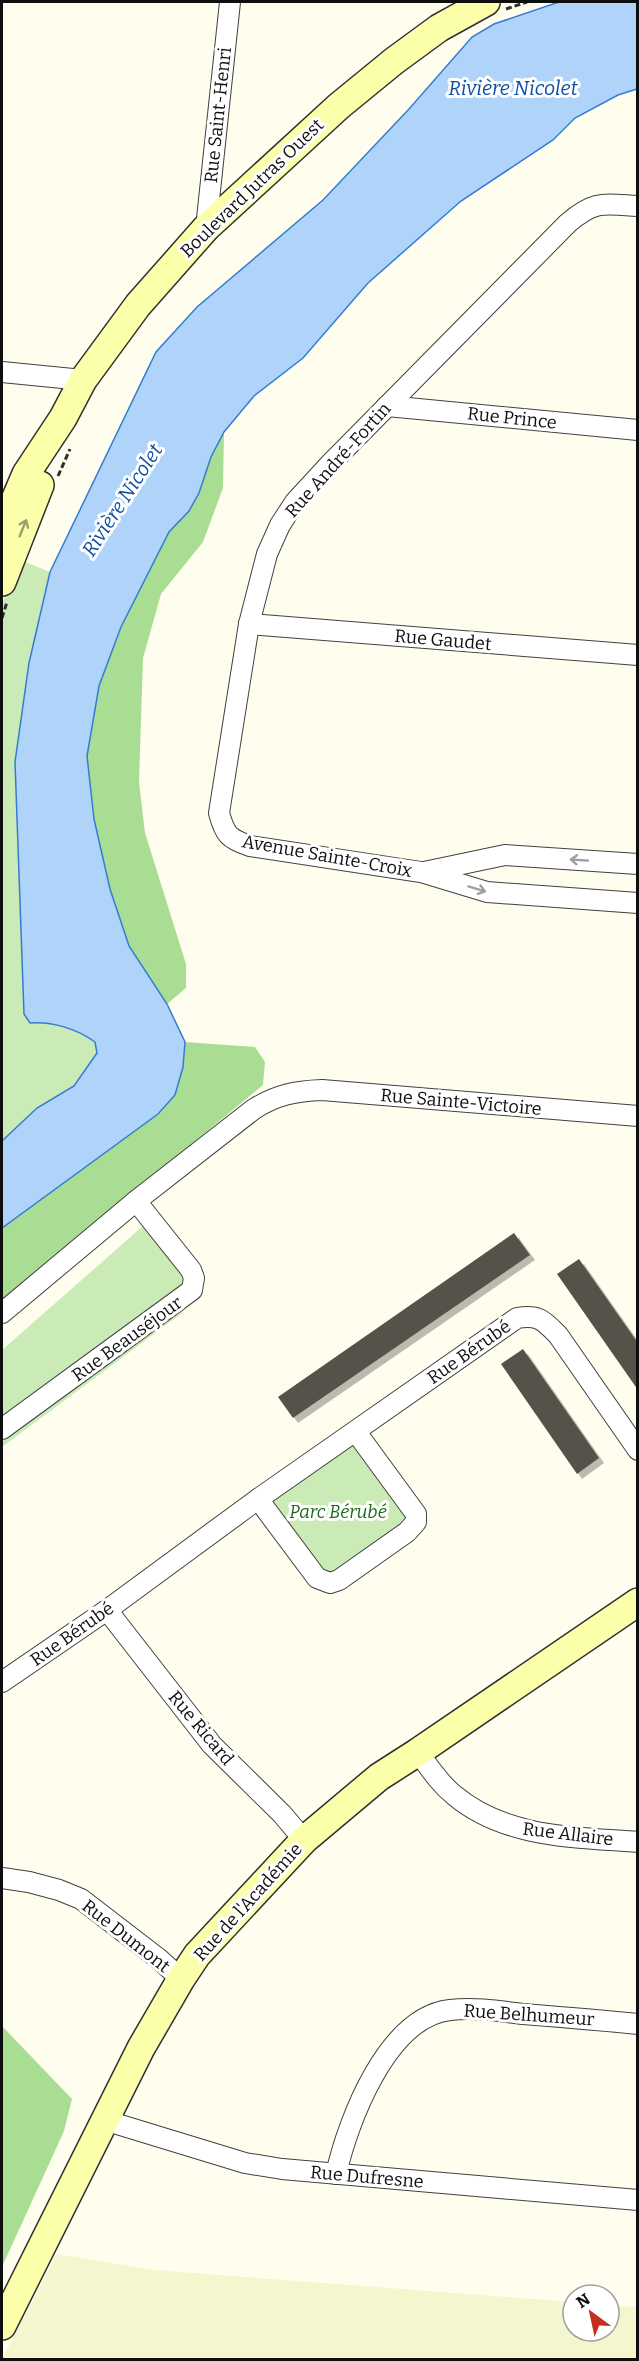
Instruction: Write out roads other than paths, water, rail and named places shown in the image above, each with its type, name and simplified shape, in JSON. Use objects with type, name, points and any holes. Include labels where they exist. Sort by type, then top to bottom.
[{"type":"street","name":"Rue Saint-Henri","points":[[206,228],[230,2]]},
{"type":"street","name":"Boulevard Jutras Ouest","points":[[5,589],[39,488],[69,429],[83,380],[138,305],[206,228],[339,106],[439,28],[493,7]]},
{"type":"street","name":"Rue André-Fortin","points":[[232,840],[223,829],[219,813],[249,624],[267,554],[280,525],[295,502],[387,406],[578,215],[588,207],[605,204],[638,206]]},
{"type":"street","points":[[2,372],[83,380]]},
{"type":"street","name":"Rue Prince","points":[[387,406],[638,430]]},
{"type":"street","name":"Boulevard Jutras Ouest","points":[[2,530],[26,474],[69,429]]},
{"type":"street","name":"Rue Gaudet","points":[[249,624],[638,655]]},
{"type":"street","name":"Avenue Sainte-Croix","points":[[232,840],[250,846],[422,872],[487,892],[638,903]]},
{"type":"street","name":"Avenue Sainte-Croix","points":[[422,872],[504,855],[638,864]]},
{"type":"street","name":"Rue Sainte-Victoire","points":[[136,1201],[254,1109],[272,1098],[285,1094],[322,1090],[638,1116]]},
{"type":"street","points":[[2,1313],[136,1201]]},
{"type":"street","name":"Rue Beauséjour","points":[[2,1429],[192,1290],[194,1278],[191,1270],[136,1201]]},
{"type":"street","name":"Rue Bérubé","points":[[2,1682],[107,1610],[258,1498],[518,1318],[532,1315],[545,1322],[558,1335],[638,1450]]},
{"type":"street","points":[[258,1498],[317,1578],[330,1583],[339,1580],[408,1532],[416,1522],[416,1514],[356,1432]]},
{"type":"street","name":"Rue de l'Académie","points":[[2,2326],[141,2048],[197,1956],[304,1840],[379,1777],[638,1602]]},
{"type":"street","name":"Rue Ricard","points":[[107,1610],[212,1745],[282,1814],[304,1840]]},
{"type":"street","name":"Rue Allaire","points":[[418,1752],[434,1775],[453,1795],[493,1820],[539,1833],[638,1842]]},
{"type":"street","name":"Rue Dumont","points":[[2,1878],[29,1882],[81,1899],[181,1979]]},
{"type":"street","name":"Rue Belhumeur","points":[[336,2174],[342,2149],[362,2098],[403,2034],[417,2022],[449,2010],[480,2010],[638,2024]]},
{"type":"street","name":"Rue Dufresne","points":[[104,2120],[245,2163],[336,2174],[638,2200]]},
{"type":"water","name":"Rivière Nicolet","points":[[559,2],[637,2],[637,89],[618,95],[575,118],[553,140],[461,201],[368,283],[303,358],[254,396],[224,432],[211,457],[199,493],[189,511],[169,532],[121,627],[99,686],[87,756],[94,819],[110,889],[129,946],[167,1004],[185,1042],[183,1067],[175,1095],[158,1114],[2,1228],[2,1141],[37,1108],[74,1086],[97,1053],[95,1042],[80,1033],[55,1025],[30,1023],[24,1014],[15,762],[29,663],[50,572],[156,352],[197,307],[323,200],[409,109],[472,37],[494,24]]},
{"type":"park label","name":"Parc Bérubé","points":[[338,1512]]}]
